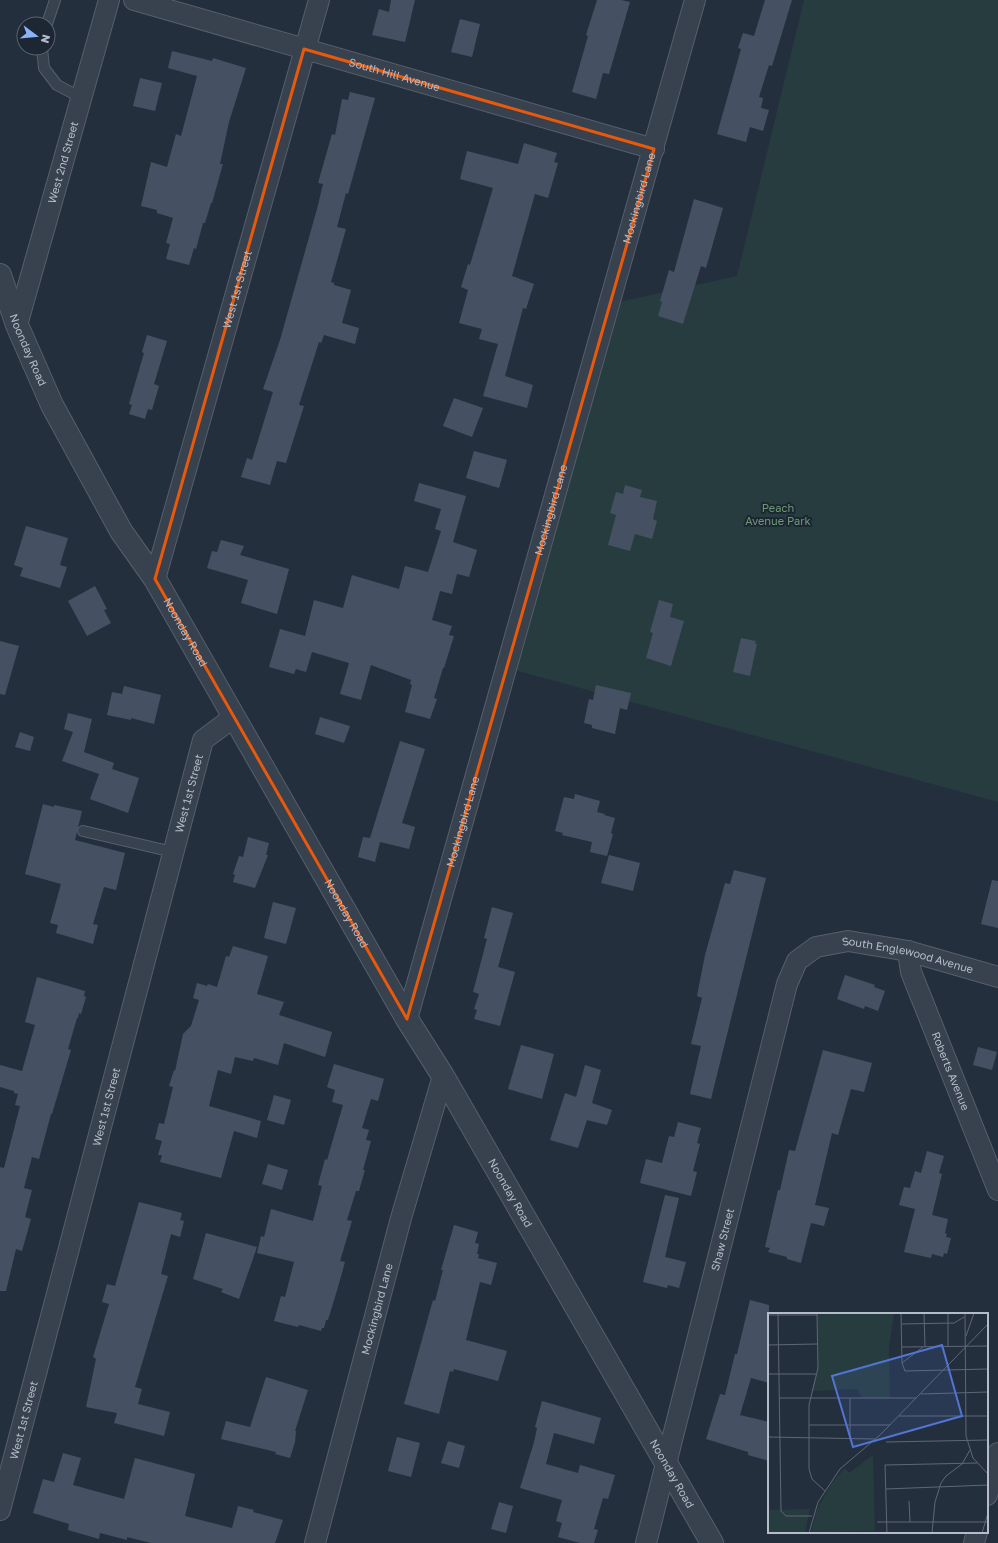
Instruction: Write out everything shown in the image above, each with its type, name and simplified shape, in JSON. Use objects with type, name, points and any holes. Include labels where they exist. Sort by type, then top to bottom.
[{"type":"street","name":"West 2nd Street","points":[[17,325],[109,0]]},
{"type":"street","name":"South Hill Avenue","points":[[134,0],[654,149]]},
{"type":"street","name":"West 1st Street","points":[[155,580],[319,0]]},
{"type":"street","name":"Mockingbird Lane","points":[[407,1019],[695,0]]},
{"type":"street","name":"Noonday Road","points":[[0,275],[17,325],[52,404],[121,531],[155,580],[407,1019],[443,1076],[712,1543]]},
{"type":"street","name":"West 1st Street","points":[[0,1510],[203,740],[234,717]]},
{"type":"street","name":"South Englewood Avenue","points":[[816,947],[848,941],[908,952],[998,977]]},
{"type":"street","name":"Shaw Street","points":[[646,1543],[787,984],[797,961],[816,947]]},
{"type":"street","name":"Roberts Avenue","points":[[908,952],[911,972],[998,1190]]},
{"type":"street","name":"Mockingbird Lane","points":[[315,1543],[400,1218],[443,1076]]},
{"type":"street","points":[[988,1491],[998,1453]]},
{"type":"street","points":[[974,1543],[977,1533]]},
{"type":"lane","points":[[50,16],[55,0]]},
{"type":"lane","points":[[43,56],[44,68],[57,85],[82,98]]},
{"type":"lane","points":[[83,831],[173,852]]},
{"type":"highlighted area","points":[[304,49],[654,149],[407,1019],[155,579]]},
{"type":"green space","name":"Peach Avenue Park","points":[[804,0],[998,0],[998,802],[507,668],[610,304],[737,276]]},
{"type":"building","points":[[391,0],[415,0],[405,42],[372,35],[379,9],[389,12]]},
{"type":"building","points":[[597,0],[621,0],[630,2],[609,74],[603,73],[596,99],[572,92],[588,36],[586,35]]},
{"type":"building","points":[[765,0],[792,0],[772,66],[769,65],[759,97],[763,98],[761,108],[769,110],[763,131],[750,127],[746,142],[717,134],[741,49],[738,48],[743,33],[754,36]]},
{"type":"building","points":[[460,19],[480,24],[472,57],[451,52]]},
{"type":"building","points":[[172,51],[212,61],[213,58],[246,68],[229,122],[220,164],[223,164],[212,203],[205,223],[203,223],[196,249],[194,248],[189,265],[166,259],[170,244],[166,243],[173,218],[157,213],[157,210],[141,206],[151,162],[167,167],[176,134],[181,136],[197,76],[168,68]]},
{"type":"building","points":[[140,78],[162,83],[155,111],[133,106]]},
{"type":"building","points":[[350,92],[375,98],[348,194],[346,193],[337,227],[346,229],[331,282],[334,283],[334,285],[351,290],[342,323],[359,328],[355,344],[324,335],[321,343],[319,342],[299,405],[304,406],[286,463],[277,461],[270,485],[241,477],[247,458],[252,460],[273,392],[263,389],[280,340],[317,209],[323,184],[318,183],[332,134],[335,135],[342,99],[348,100]]},
{"type":"building","points":[[524,143],[557,153],[554,162],[558,163],[548,198],[535,194],[512,276],[534,284],[526,309],[523,308],[505,376],[533,385],[527,408],[483,396],[498,344],[479,339],[482,329],[459,323],[468,290],[461,287],[468,264],[470,265],[493,188],[460,179],[467,151],[518,164]]},
{"type":"building","points":[[694,199],[723,208],[706,268],[701,266],[683,324],[658,316],[662,302],[660,301],[669,270],[674,272]]},
{"type":"building","points":[[147,335],[167,341],[154,384],[159,386],[152,410],[148,409],[145,419],[129,414],[132,405],[129,404],[144,353],[142,352]]},
{"type":"building","points":[[454,398],[483,408],[472,437],[443,426]]},
{"type":"building","points":[[474,451],[507,460],[499,488],[466,478]]},
{"type":"building","points":[[419,483],[466,496],[453,542],[477,550],[469,577],[457,574],[452,594],[440,591],[432,620],[452,626],[449,635],[454,636],[434,698],[437,699],[430,719],[405,712],[412,685],[410,684],[411,680],[371,665],[361,700],[340,694],[349,663],[312,652],[306,672],[296,669],[294,674],[269,667],[280,629],[305,636],[314,600],[343,608],[352,575],[399,589],[405,566],[428,572],[441,531],[435,529],[441,509],[414,501]]},
{"type":"building","points":[[625,485],[642,490],[640,497],[657,501],[653,519],[657,521],[652,539],[635,534],[630,551],[608,545],[616,515],[610,513],[616,492],[623,494]]},
{"type":"building","points":[[26,526],[68,538],[60,565],[67,567],[60,588],[20,576],[23,568],[14,565]]},
{"type":"building","points":[[221,540],[244,546],[240,555],[289,569],[277,614],[241,603],[248,580],[207,568],[212,551],[217,552]]},
{"type":"building","points":[[95,586],[107,609],[104,610],[111,623],[87,636],[68,601]]},
{"type":"building","points":[[659,600],[673,604],[670,617],[684,621],[671,666],[646,658],[653,633],[650,632]]},
{"type":"building","points":[[741,638],[756,641],[755,644],[757,644],[750,676],[733,672]]},
{"type":"building","points":[[0,641],[19,646],[5,695],[0,694]]},
{"type":"building","points":[[596,685],[631,693],[627,710],[620,708],[615,734],[592,728],[592,725],[584,723],[589,699],[593,700]]},
{"type":"building","points":[[124,686],[161,695],[154,724],[131,718],[131,720],[107,715],[112,692],[122,694]]},
{"type":"building","points":[[68,713],[92,719],[84,752],[114,763],[112,769],[139,778],[128,813],[90,799],[99,774],[62,761],[73,732],[64,729]]},
{"type":"building","points":[[320,717],[350,726],[344,743],[315,734]]},
{"type":"building","points":[[20,732],[34,737],[30,751],[15,747]]},
{"type":"building","points":[[400,741],[425,749],[402,823],[415,827],[409,849],[380,842],[375,862],[358,857],[363,837],[370,838]]},
{"type":"building","points":[[575,794],[600,801],[597,812],[615,818],[611,833],[613,834],[607,856],[590,852],[592,842],[562,835],[563,833],[555,831],[564,797],[574,799]]},
{"type":"building","points":[[43,804],[82,811],[75,840],[125,853],[116,890],[104,887],[93,924],[98,925],[93,944],[56,933],[58,925],[50,923],[61,884],[25,874]]},
{"type":"building","points":[[248,837],[269,843],[266,855],[268,855],[255,888],[233,882],[235,875],[233,874],[239,856],[243,857]]},
{"type":"building","points":[[609,855],[640,863],[633,891],[601,883]]},
{"type":"building","points":[[734,870],[766,878],[711,1099],[690,1094],[701,1046],[691,1044],[702,998],[697,996],[705,955],[725,883],[730,884]]},
{"type":"building","points":[[992,880],[998,881],[998,928],[981,924]]},
{"type":"building","points":[[273,902],[296,908],[286,944],[264,938]]},
{"type":"building","points":[[492,907],[513,913],[498,967],[515,972],[500,1026],[474,1019],[477,1010],[474,1009],[479,994],[473,992],[487,939],[484,938]]},
{"type":"building","points":[[233,946],[268,956],[257,994],[284,1002],[279,1015],[332,1032],[325,1057],[284,1043],[278,1065],[254,1058],[253,1061],[235,1057],[231,1074],[218,1070],[209,1106],[261,1121],[257,1138],[234,1131],[221,1178],[160,1162],[162,1155],[158,1155],[162,1141],[155,1139],[159,1123],[164,1124],[173,1087],[169,1086],[174,1070],[175,1071],[183,1034],[191,1026],[199,1000],[193,998],[197,983],[217,987],[226,956],[229,957]]},
{"type":"building","points":[[845,975],[875,985],[874,987],[885,991],[878,1011],[865,1006],[864,1009],[837,999]]},
{"type":"building","points":[[37,977],[85,991],[84,996],[86,997],[81,1014],[79,1013],[77,1018],[68,1049],[71,1050],[39,1159],[32,1157],[24,1188],[32,1190],[25,1217],[31,1219],[22,1251],[16,1249],[6,1291],[0,1291],[0,1167],[4,1168],[20,1106],[15,1105],[18,1094],[14,1093],[14,1091],[0,1087],[0,1065],[22,1071],[35,1025],[25,1022]]},
{"type":"building","points":[[521,1045],[554,1054],[542,1099],[508,1089]]},
{"type":"building","points":[[978,1047],[997,1052],[992,1070],[973,1065]]},
{"type":"building","points":[[823,1050],[872,1063],[864,1092],[851,1089],[838,1135],[832,1133],[815,1205],[829,1208],[824,1226],[811,1223],[801,1263],[787,1259],[787,1257],[768,1252],[770,1248],[765,1247],[789,1150],[795,1151]]},
{"type":"building","points":[[334,1064],[384,1079],[378,1101],[371,1099],[362,1128],[369,1130],[366,1140],[371,1141],[359,1191],[356,1191],[347,1220],[352,1221],[340,1261],[345,1262],[328,1320],[326,1320],[324,1328],[322,1328],[321,1331],[299,1325],[298,1327],[274,1321],[281,1296],[285,1297],[294,1262],[257,1253],[261,1236],[264,1237],[271,1209],[313,1221],[322,1186],[318,1185],[343,1105],[332,1102],[335,1090],[327,1087]]},
{"type":"building","points":[[585,1065],[601,1070],[592,1103],[612,1110],[607,1125],[587,1120],[578,1148],[550,1140],[565,1093],[576,1097]]},
{"type":"building","points":[[274,1095],[291,1100],[284,1125],[267,1120]]},
{"type":"building","points":[[678,1122],[701,1128],[697,1143],[700,1144],[693,1171],[697,1172],[691,1196],[640,1183],[646,1159],[662,1163],[669,1136],[674,1137]]},
{"type":"building","points":[[927,1151],[944,1156],[939,1173],[942,1174],[932,1215],[948,1219],[945,1233],[947,1234],[946,1237],[951,1238],[947,1254],[944,1253],[943,1257],[932,1254],[931,1258],[904,1252],[915,1209],[899,1205],[904,1187],[910,1188],[915,1171],[921,1173]]},
{"type":"building","points":[[268,1164],[288,1170],[282,1190],[262,1184]]},
{"type":"building","points":[[665,1195],[679,1198],[665,1257],[686,1262],[679,1288],[668,1285],[667,1288],[643,1282]]},
{"type":"building","points":[[139,1202],[182,1213],[180,1220],[184,1221],[180,1237],[171,1234],[161,1274],[168,1276],[135,1387],[142,1389],[138,1404],[170,1412],[164,1436],[114,1423],[117,1413],[86,1407],[96,1359],[93,1357],[109,1304],[102,1302],[107,1284],[115,1286]]},
{"type":"building","points":[[454,1225],[478,1232],[475,1243],[479,1244],[477,1254],[479,1254],[478,1258],[497,1263],[491,1285],[480,1282],[466,1340],[507,1351],[498,1381],[454,1369],[453,1372],[450,1371],[439,1414],[404,1404],[433,1300],[435,1301],[443,1270],[441,1270]]},
{"type":"building","points":[[206,1233],[257,1247],[239,1299],[221,1292],[223,1289],[193,1279]]},
{"type":"building","points":[[750,1300],[769,1305],[768,1383],[751,1378],[740,1415],[768,1422],[768,1461],[748,1455],[748,1452],[706,1439],[720,1394],[725,1395],[735,1354],[737,1354]]},
{"type":"building","points":[[266,1377],[308,1390],[295,1431],[295,1442],[290,1458],[275,1454],[276,1452],[221,1439],[226,1421],[250,1427]]},
{"type":"building","points":[[542,1401],[601,1418],[594,1444],[554,1433],[546,1464],[578,1473],[580,1465],[615,1475],[608,1499],[603,1498],[594,1529],[598,1530],[594,1543],[580,1543],[558,1537],[562,1523],[556,1521],[562,1500],[520,1488],[534,1442],[537,1428],[535,1427]]},
{"type":"building","points":[[397,1437],[420,1443],[411,1477],[388,1471]]},
{"type":"building","points":[[448,1441],[465,1446],[459,1468],[441,1463]]},
{"type":"building","points":[[63,1453],[81,1458],[73,1485],[124,1499],[135,1458],[195,1474],[185,1516],[232,1528],[238,1506],[254,1510],[253,1512],[283,1520],[275,1543],[151,1543],[127,1537],[127,1540],[100,1533],[99,1539],[68,1530],[69,1524],[33,1513],[43,1479],[54,1482]]},
{"type":"building","points":[[499,1502],[513,1506],[506,1533],[491,1529]]}]
